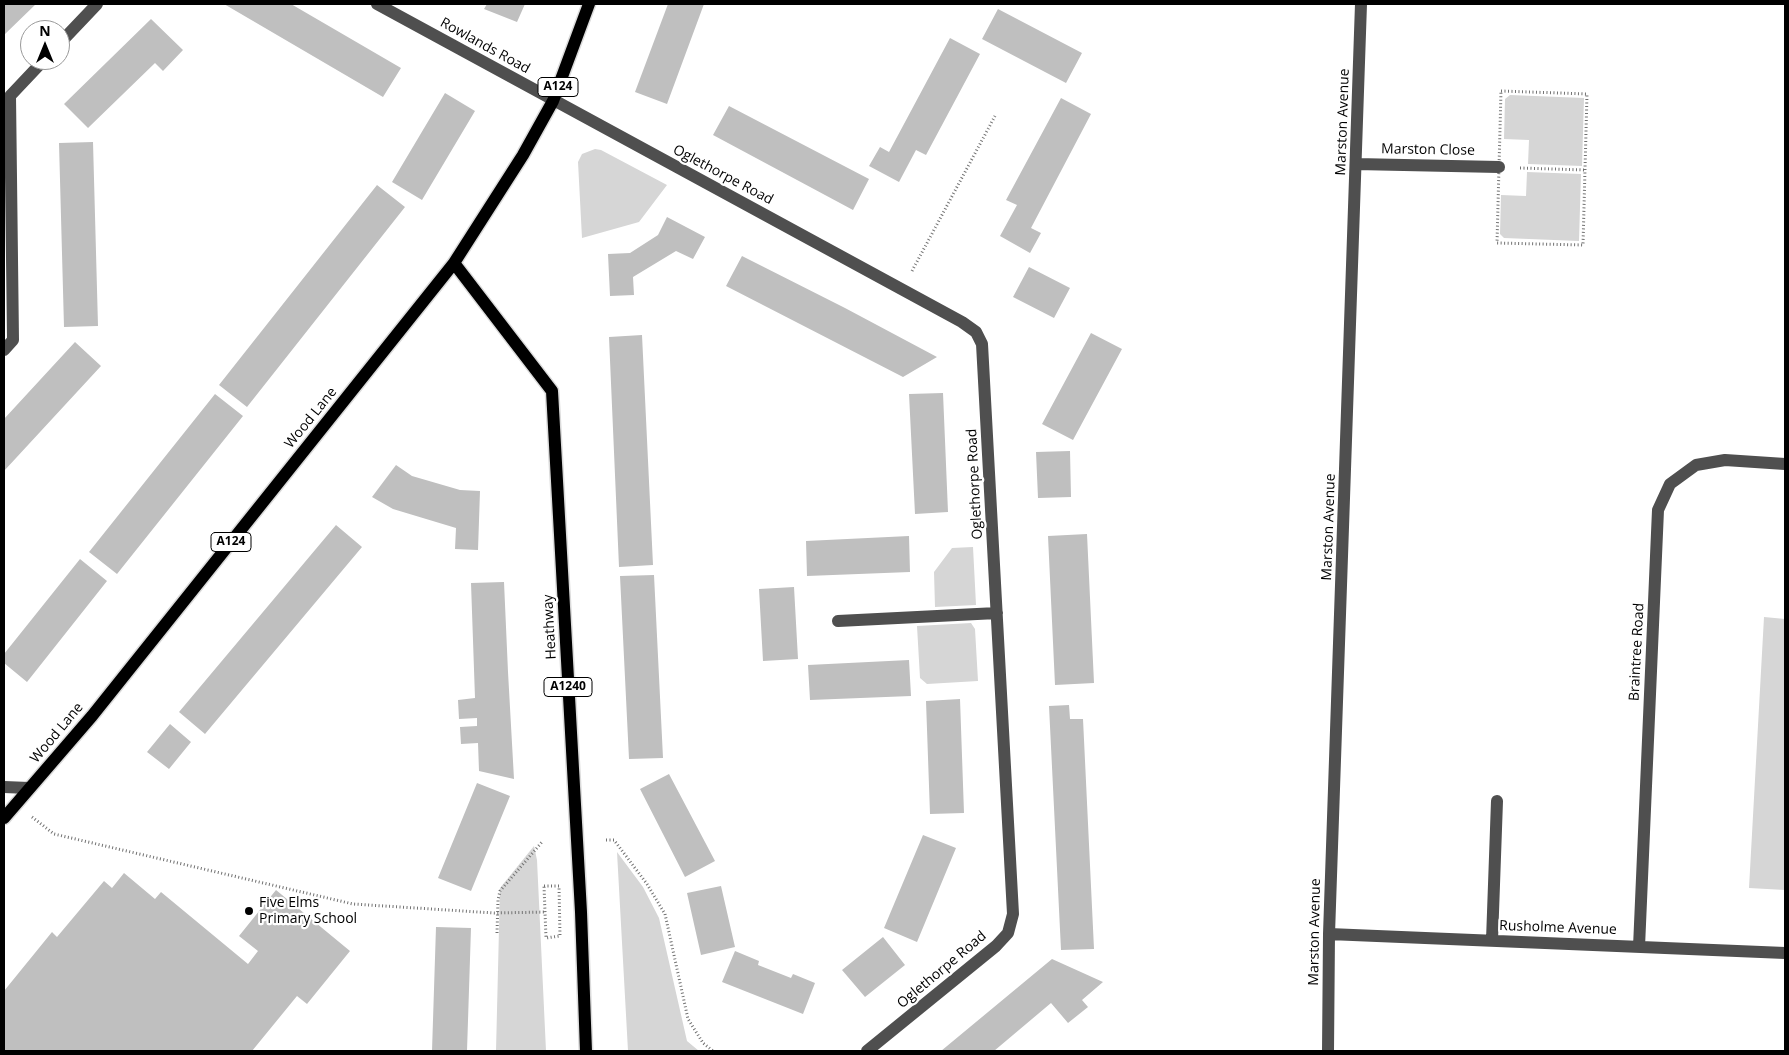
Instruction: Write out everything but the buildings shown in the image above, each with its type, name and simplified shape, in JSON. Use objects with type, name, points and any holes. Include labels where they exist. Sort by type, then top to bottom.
[{"type":"main road","name":"Wood Lane","points":[[4,818],[92,716],[454,263],[523,155],[554,101],[590,4]]},
{"type":"main road","name":"Heathway","points":[[454,263],[552,391],[586,1051]]},
{"type":"street","points":[[70,32],[97,4]]},
{"type":"street","name":"Rowlands Road","points":[[377,4],[554,101]]},
{"type":"street","name":"Marston Avenue","points":[[1328,1051],[1329,934],[1362,4]]},
{"type":"street","points":[[4,350],[13,340],[10,96],[35,70]]},
{"type":"street","name":"Oglethorpe Road","points":[[554,101],[962,322],[976,332],[982,344],[1013,914],[1008,933],[996,946],[867,1051]]},
{"type":"street","name":"Marston Close","points":[[1356,164],[1504,167]]},
{"type":"street","name":"Braintree Road","points":[[1639,947],[1658,510],[1670,484],[1696,465],[1725,460],[1785,464]]},
{"type":"street","points":[[838,621],[997,613]]},
{"type":"street","points":[[4,787],[30,788]]},
{"type":"street","points":[[1492,940],[1497,801]]},
{"type":"street","name":"Rusholme Avenue","points":[[1329,934],[1785,953]]},
{"type":"path","points":[[1501,91],[1587,94],[1585,170],[1583,245],[1497,243],[1504,167],[1501,91]]},
{"type":"path","points":[[902,289],[995,116]]},
{"type":"path","points":[[1518,168],[1585,170]]},
{"type":"path","points":[[16,804],[54,834],[353,904],[498,913],[546,912]]},
{"type":"path","points":[[606,840],[614,840],[647,884],[665,914],[688,1019],[703,1043],[714,1051]]},
{"type":"path","points":[[497,933],[500,891],[542,842]]},
{"type":"path","points":[[544,886],[559,886],[560,936],[546,938],[546,912],[544,886]]},
{"type":"shaded area","points":[[1510,95],[1584,98],[1582,166],[1528,164],[1529,140],[1504,139],[1505,99]]},
{"type":"shaded area","points":[[595,149],[601,150],[667,185],[639,222],[582,238],[578,162],[582,154]]},
{"type":"shaded area","points":[[1527,172],[1581,174],[1579,241],[1504,238],[1500,234],[1501,195],[1526,196]]},
{"type":"shaded area","points":[[973,547],[976,605],[935,607],[934,572],[952,548]]},
{"type":"shaded area","points":[[1764,617],[1785,619],[1785,890],[1749,888]]},
{"type":"shaded area","points":[[971,623],[975,629],[978,681],[927,684],[920,678],[917,626]]},
{"type":"shaded area","points":[[534,846],[537,860],[546,1051],[496,1051],[500,888]]},
{"type":"shaded area","points":[[617,852],[643,887],[659,918],[687,1041],[699,1051],[628,1051]]},
{"type":"place","name":"Five Elms Primary School","points":[[249,911]]}]
